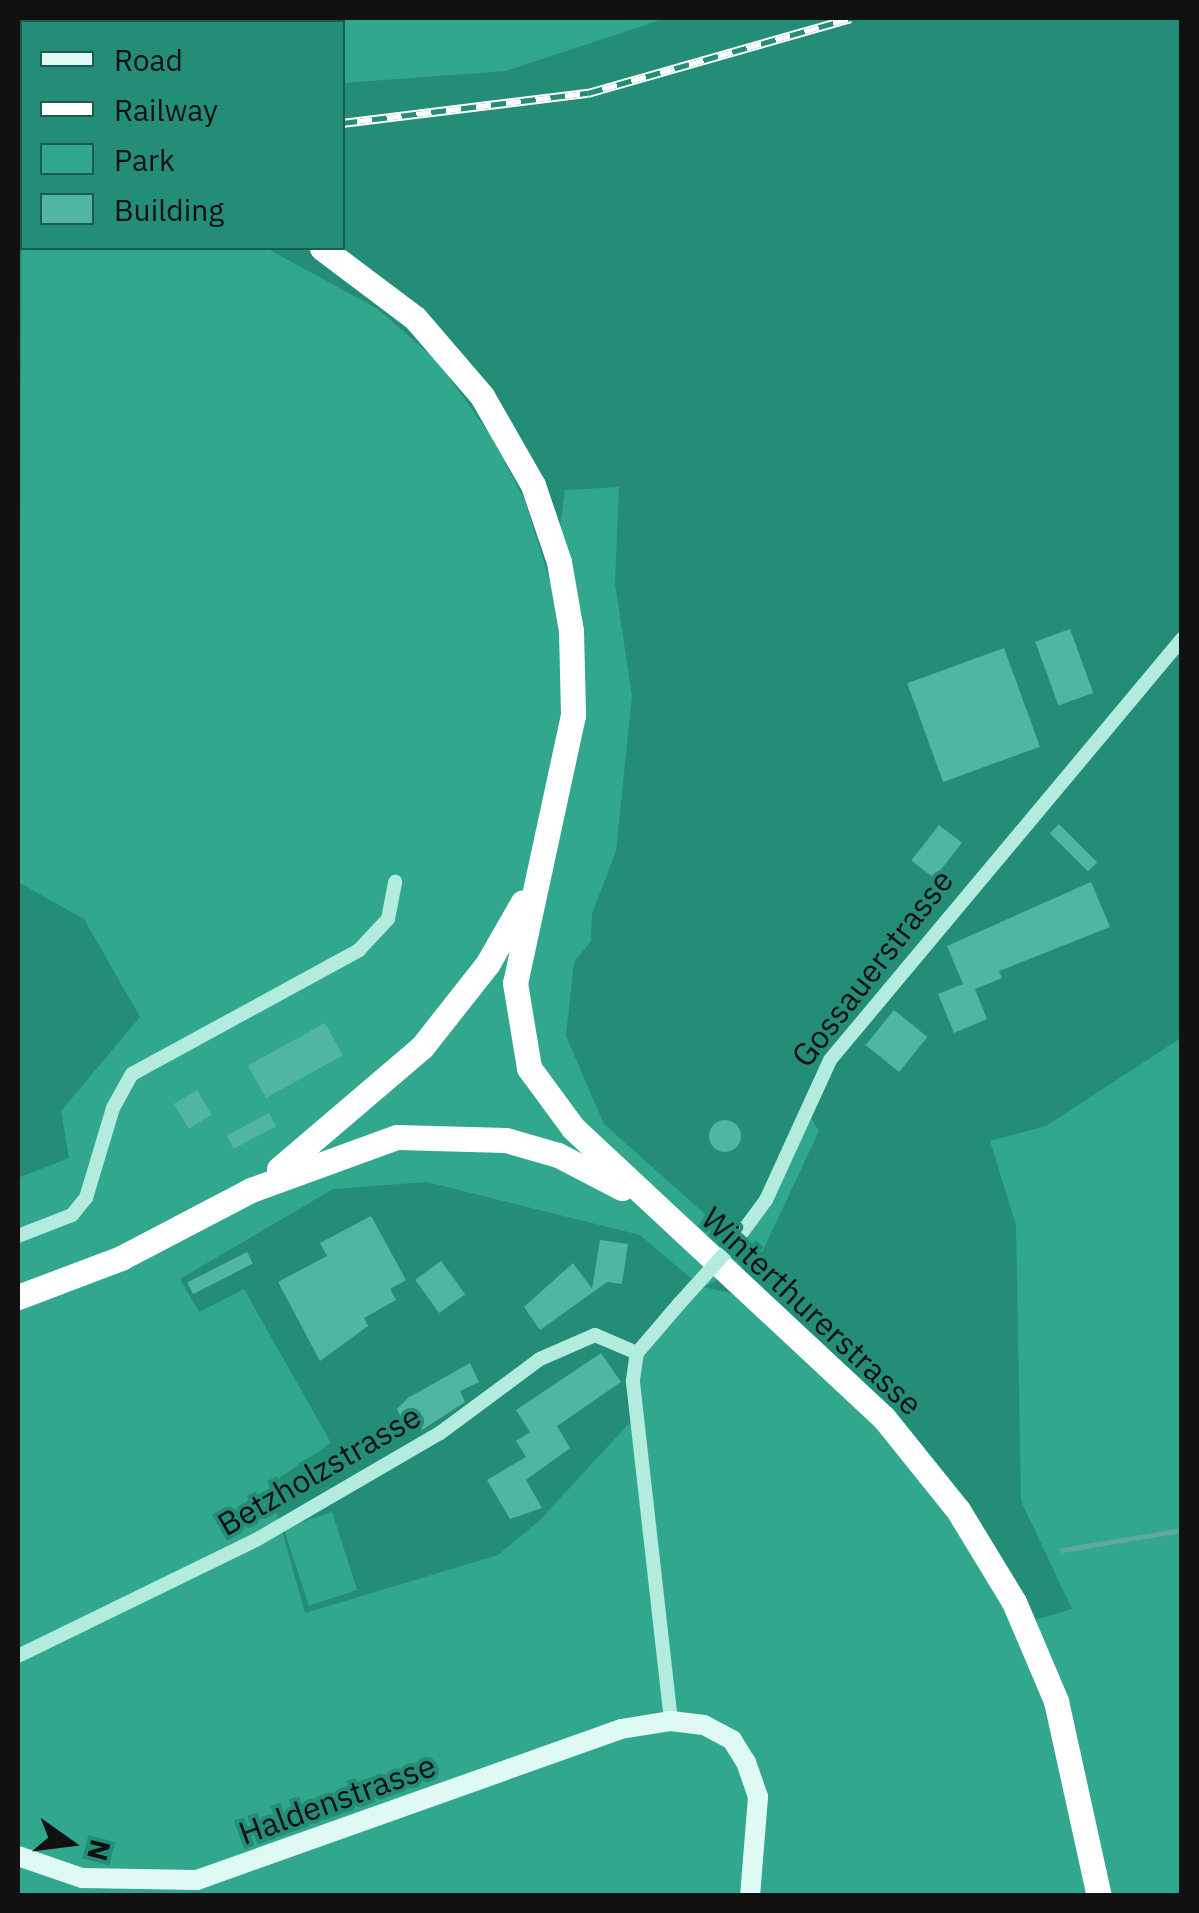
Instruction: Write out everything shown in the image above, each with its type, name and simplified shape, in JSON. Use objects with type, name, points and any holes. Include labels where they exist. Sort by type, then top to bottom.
[{"type":"highway","points":[[324,250],[442,345],[495,414],[533,485],[572,631],[573,714],[556,818],[516,983],[529,1068],[564,1119],[660,1213]]},
{"type":"highway","points":[[251,1190],[373,1096],[442,1026],[503,940],[556,818]]},
{"type":"highway","points":[[18,1298],[148,1246],[251,1190],[397,1138],[476,1136],[541,1150],[660,1213]]},
{"type":"highway","name":"Winterthurerstrasse","points":[[660,1213],[848,1380],[916,1455],[978,1539],[1056,1701],[1099,1896]]},
{"type":"street","name":"Gossauerstrasse","points":[[637,1353],[735,1242],[766,1200],[830,1060],[1182,639]]},
{"type":"street","points":[[18,1236],[72,1214],[86,1198],[113,1108],[132,1074],[359,950],[388,919],[395,882]]},
{"type":"street","name":"Betzholzstrasse","points":[[18,1656],[256,1540],[440,1432],[540,1359],[595,1335],[637,1353]]},
{"type":"street","points":[[637,1353],[636,1417],[672,1721],[704,1725],[732,1740],[746,1762],[758,1796],[750,1896]]},
{"type":"street","name":"Haldenstrasse","points":[[18,1856],[82,1878],[198,1880],[621,1728],[672,1721]]},
{"type":"green space","points":[[40,18],[666,18],[506,71],[345,83],[345,20]]},
{"type":"green space","points":[[22,250],[270,250],[378,309],[438,362],[491,436],[525,501],[552,588],[565,490],[619,487],[615,583],[632,696],[616,851],[592,914],[591,941],[574,962],[566,1036],[604,1124],[735,1241],[766,1200],[805,1108],[819,1131],[759,1259],[703,1287],[731,1293],[847,1381],[884,1418],[1024,1623],[1072,1609],[1021,1501],[1016,1225],[990,1141],[1046,1126],[1181,1038],[1181,1895],[18,1895],[18,1178],[69,1158],[61,1111],[140,1017],[84,919],[18,882]],"holes":[[[427,1182],[640,1235],[701,1287],[637,1353],[635,1417],[540,1520],[498,1555],[305,1613],[269,1485],[331,1443],[244,1289],[199,1312],[180,1279],[333,1189]]]},
{"type":"green space","points":[[332,1512],[357,1590],[309,1606],[283,1528]]},
{"type":"building","points":[[1070,629],[1093,693],[1058,706],[1035,642]]},
{"type":"building","points":[[1004,648],[1040,747],[943,782],[907,683]]},
{"type":"building","points":[[1059,824],[1097,862],[1088,871],[1050,833]]},
{"type":"building","points":[[939,825],[962,843],[934,878],[911,860]]},
{"type":"building","points":[[1091,882],[1110,927],[999,971],[1002,978],[975,989],[987,1019],[954,1033],[938,994],[963,984],[947,946]]},
{"type":"building","points":[[894,1010],[927,1037],[899,1072],[866,1045]]},
{"type":"building","points":[[325,1023],[343,1055],[266,1098],[248,1066]]},
{"type":"building","points":[[197,1090],[212,1115],[189,1129],[174,1104]]},
{"type":"building","points":[[269,1113],[276,1126],[234,1149],[227,1136]]},
{"type":"building","points":[[725,1120],[736,1125],[741,1136],[736,1147],[725,1152],[714,1147],[709,1136],[714,1125]]},
{"type":"building","points":[[371,1216],[406,1280],[390,1289],[396,1300],[364,1318],[368,1326],[320,1361],[278,1282],[327,1256],[320,1243]]},
{"type":"building","points":[[600,1240],[628,1244],[622,1284],[607,1282],[540,1330],[524,1307],[573,1263],[592,1289]]},
{"type":"building","points":[[247,1252],[253,1264],[193,1294],[187,1282]]},
{"type":"building","points":[[441,1261],[465,1294],[439,1313],[415,1280]]},
{"type":"building","points":[[601,1353],[621,1382],[557,1426],[570,1448],[526,1480],[542,1508],[510,1519],[487,1480],[526,1457],[516,1441],[530,1432],[516,1410]]},
{"type":"building","points":[[470,1363],[479,1382],[460,1391],[465,1402],[422,1430],[416,1417],[403,1423],[397,1409],[408,1398]]},
{"type":"waterway","points":[[1062,1550],[1182,1530]]},
{"type":"railway","points":[[345,123],[588,93],[851,18]]}]
